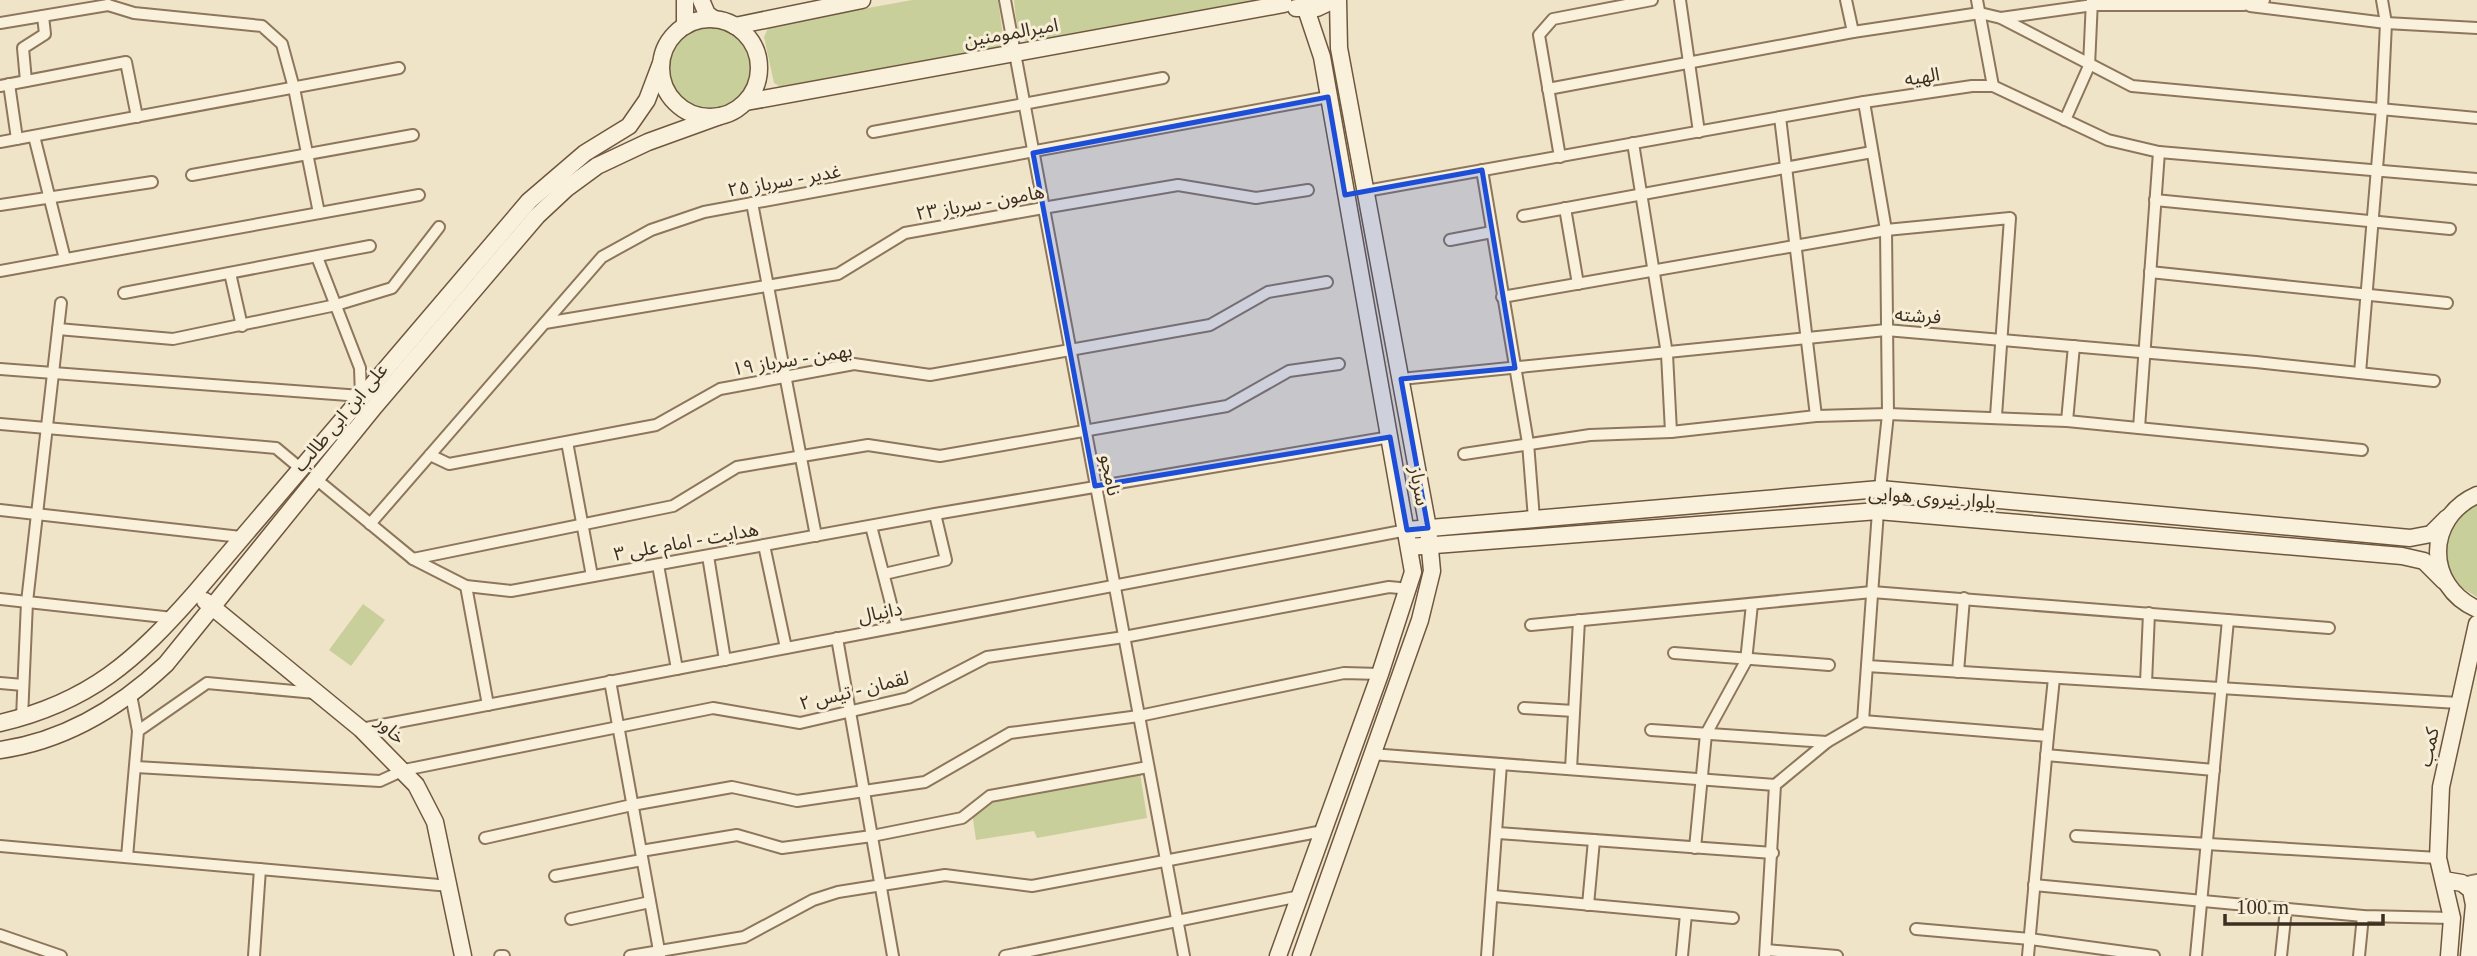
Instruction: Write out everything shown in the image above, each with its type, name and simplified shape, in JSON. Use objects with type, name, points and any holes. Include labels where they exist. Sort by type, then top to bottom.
[{"type":"street","points":[[685,0],[685,26]]},
{"type":"street","points":[[701,0],[707,14],[735,26],[747,35],[759,60],[758,82],[746,102],[720,116],[698,115],[677,104],[668,93],[661,63],[673,36],[685,26],[714,19]]},
{"type":"street","points":[[735,26],[862,0]]},
{"type":"street","name":"نامجو","points":[[1005,0],[1184,956]]},
{"type":"street","points":[[1281,2],[1306,9],[1336,0]]},
{"type":"street","name":"سرباز","points":[[1301,956],[1427,596],[1432,571],[1430,536],[1339,48],[1336,0]]},
{"type":"street","points":[[1560,157],[1539,35],[1553,19],[1652,0]]},
{"type":"street","points":[[1680,0],[1699,132]]},
{"type":"street","points":[[1846,0],[1853,32]]},
{"type":"street","points":[[1977,0],[1993,86]]},
{"type":"street","points":[[2243,3],[2264,0]]},
{"type":"street","points":[[2360,373],[2382,108],[2386,23],[2382,0]]},
{"type":"street","points":[[0,23],[108,2],[134,13],[262,26],[282,44],[294,88],[319,213]]},
{"type":"street","name":"امیرالمومنین","points":[[746,102],[1281,2]]},
{"type":"street","points":[[2001,18],[2093,3],[2243,3],[2386,23],[2477,28]]},
{"type":"street","points":[[2065,120],[2089,66],[2093,3]]},
{"type":"street","name":"سرباز","points":[[1278,956],[1410,589],[1413,572],[1322,57],[1306,9]]},
{"type":"street","points":[[1548,89],[1853,32],[1980,13],[2001,18],[2132,86],[2477,118]]},
{"type":"street","points":[[26,81],[23,48],[45,34],[43,16]]},
{"type":"street","points":[[17,139],[4,85],[126,62],[137,117]]},
{"type":"street","name":"علی ابن ابی طالب","points":[[0,723],[22,718],[69,699],[113,675],[140,653],[195,593],[529,201],[584,153],[629,126],[647,100],[661,63]]},
{"type":"street","points":[[0,142],[400,68]]},
{"type":"street","points":[[873,132],[1163,78]]},
{"type":"street","name":"الهیه","points":[[1366,191],[1864,102],[1972,86],[1993,86],[2108,140],[2159,152],[2477,179]]},
{"type":"street","name":"غدیر - سرباز ۲۵","points":[[370,524],[603,257],[651,230],[704,212],[1328,97]]},
{"type":"street","points":[[1863,721],[1888,414],[1886,230],[1864,102]]},
{"type":"street","name":"علی ابن ابی طالب","points":[[0,750],[60,734],[131,695],[166,664],[375,406],[537,216],[567,188],[597,166],[648,142],[720,116]]},
{"type":"street","points":[[1780,117],[1816,416]]},
{"type":"street","points":[[192,175],[413,135]]},
{"type":"street","points":[[34,136],[65,260]]},
{"type":"street","points":[[1633,144],[1667,354],[1671,432]]},
{"type":"street","points":[[1523,216],[1872,152]]},
{"type":"street","points":[[2139,428],[2159,152]]},
{"type":"street","points":[[1482,170],[1528,443],[1534,519]]},
{"type":"street","points":[[0,205],[152,182]]},
{"type":"street","name":"هامون - سرباز ۲۳","points":[[545,323],[838,274],[905,233],[1043,208],[1178,186],[1256,198],[1308,190]]},
{"type":"street","points":[[1345,195],[1366,191]]},
{"type":"street","points":[[0,271],[419,195]]},
{"type":"street","points":[[2155,200],[2450,229]]},
{"type":"street","points":[[752,203],[816,536]]},
{"type":"street","points":[[1565,208],[1578,284]]},
{"type":"street","points":[[1502,297],[1886,230],[2010,218],[1996,416]]},
{"type":"street","points":[[58,329],[173,339],[336,305],[392,288],[439,227]]},
{"type":"street","points":[[1450,240],[1492,232]]},
{"type":"street","points":[[124,293],[370,246]]},
{"type":"street","points":[[317,257],[360,368],[361,396]]},
{"type":"street","points":[[2151,272],[2447,303]]},
{"type":"street","points":[[230,273],[242,326]]},
{"type":"street","name":"بهمن - سرباز ۱۹","points":[[430,455],[449,464],[656,425],[720,389],[854,364],[930,375],[1210,325],[1268,292],[1328,282]]},
{"type":"street","points":[[22,718],[27,602],[61,303]]},
{"type":"street","name":"فرشته","points":[[1401,379],[1886,330],[2434,381]]},
{"type":"street","points":[[2067,421],[2074,346]]},
{"type":"street","points":[[412,559],[673,506],[737,467],[868,445],[940,456],[1227,405],[1289,371],[1339,364]]},
{"type":"street","points":[[0,369],[361,396],[375,406]]},
{"type":"street","points":[[1464,454],[1590,435],[1671,432],[1816,416],[1888,414],[1996,416],[2067,421],[2362,450]]},
{"type":"street","points":[[0,424],[276,448],[300,468]]},
{"type":"street","name":"هدایت - امام علی ۳","points":[[316,479],[412,559],[466,586],[512,591],[935,514],[1390,437]]},
{"type":"street","points":[[567,442],[592,576]]},
{"type":"street","name":"بلوار نیروی هوایی","points":[[1409,547],[1430,536],[1534,519],[1880,489],[2421,538]]},
{"type":"street","points":[[2415,559],[2423,556],[2429,548],[2421,538],[2431,534],[2459,504],[2476,494]]},
{"type":"street","points":[[1694,507],[1696,527]]},
{"type":"street","points":[[0,510],[242,537]]},
{"type":"street","name":"بلوار نیروی هوایی","points":[[1430,536],[1696,527],[1878,511],[2415,559]]},
{"type":"street","points":[[884,575],[946,560],[935,514]]},
{"type":"street","points":[[2444,581],[2436,550],[2447,518]]},
{"type":"street","points":[[871,526],[897,627]]},
{"type":"street","points":[[1407,530],[1430,536]]},
{"type":"street","name":"دانیال","points":[[361,729],[1407,530]]},
{"type":"street","points":[[764,545],[786,648]]},
{"type":"street","points":[[708,556],[725,660]]},
{"type":"street","points":[[2415,559],[2430,565],[2453,594],[2477,609]]},
{"type":"street","points":[[658,565],[677,669]]},
{"type":"street","points":[[466,586],[488,705]]},
{"type":"street","name":"لقمان - تیس ۲","points":[[136,767],[380,782],[404,770],[713,708],[800,723],[908,698],[987,657],[1124,637],[1389,587],[1410,589]]},
{"type":"street","points":[[1531,625],[1872,592],[2329,628]]},
{"type":"street","name":"خاور","points":[[195,593],[361,729],[404,770],[416,786],[435,822],[463,956]]},
{"type":"street","points":[[1958,672],[1964,598]]},
{"type":"street","points":[[0,599],[173,618]]},
{"type":"street","points":[[1695,848],[1706,734],[1746,661],[1752,604]]},
{"type":"street","points":[[2146,683],[2149,613]]},
{"type":"street","points":[[1571,769],[1579,620]]},
{"type":"street","points":[[2196,956],[2228,620]]},
{"type":"street","name":"کمب","points":[[2449,956],[2452,918],[2438,858],[2441,787],[2477,624]]},
{"type":"street","points":[[837,638],[893,956]]},
{"type":"street","points":[[1674,653],[1746,661],[1829,665]]},
{"type":"street","points":[[1867,666],[2458,703]]},
{"type":"street","points":[[485,838],[632,805],[732,787],[797,801],[925,782],[1010,733],[1139,716],[1345,673],[1380,674]]},
{"type":"street","points":[[2028,956],[2054,678]]},
{"type":"street","points":[[610,681],[659,953]]},
{"type":"street","points":[[0,683],[23,685]]},
{"type":"street","points":[[138,731],[207,683],[315,693]]},
{"type":"street","points":[[127,857],[138,731],[131,695]]},
{"type":"street","points":[[1524,708],[1574,711]]},
{"type":"street","points":[[1354,747],[1371,754],[1775,785],[1827,742],[1863,721],[2048,736]]},
{"type":"street","points":[[1651,730],[1827,742]]},
{"type":"street","points":[[2046,755],[2214,770]]},
{"type":"street","points":[[1487,956],[1494,896],[1501,764]]},
{"type":"street","points":[[555,876],[737,835],[782,848],[872,836],[962,818],[990,796],[1148,767]]},
{"type":"street","points":[[1775,785],[1765,953],[1837,956]]},
{"type":"street","points":[[630,956],[744,937],[813,900],[838,892],[944,875],[1032,886],[1323,831]]},
{"type":"street","points":[[1498,833],[1773,853]]},
{"type":"street","points":[[2077,836],[2438,858]]},
{"type":"street","points":[[1588,905],[1594,840]]},
{"type":"street","points":[[0,846],[450,886]]},
{"type":"street","points":[[254,956],[260,869]]},
{"type":"street","points":[[2444,880],[2469,881],[2474,905],[2469,956]]},
{"type":"street","points":[[2034,886],[2362,916],[2452,918]]},
{"type":"street","points":[[1004,956],[1178,923],[1300,896]]},
{"type":"street","points":[[1494,896],[1733,918]]},
{"type":"street","points":[[571,919],[650,902]]},
{"type":"street","points":[[2281,956],[2286,909]]},
{"type":"street","points":[[1682,956],[1686,914]]},
{"type":"street","points":[[2359,956],[2362,916]]},
{"type":"street","points":[[1916,929],[2030,939],[2154,956]]},
{"type":"street","points":[[0,935],[61,956]]},
{"type":"highlighted area","points":[[1328,97],[1345,195],[1482,170],[1515,368],[1401,379],[1428,528],[1407,530],[1390,437],[1095,486],[1033,153]]},
{"type":"green space","points":[[912,0],[998,0],[1004,43],[994,50],[781,87],[774,83],[764,37],[769,26]]},
{"type":"green space","points":[[1014,0],[1254,0],[1246,4],[1029,43],[1024,40],[1019,30]]},
{"type":"green space","points":[[702,26],[718,26],[733,33],[744,44],[751,59],[748,83],[739,96],[718,108],[702,108],[687,101],[676,90],[669,75],[669,59],[676,44],[687,33]]},
{"type":"green space","points":[[2477,497],[2477,597],[2461,587],[2449,572],[2444,555],[2451,519]]},
{"type":"green space","points":[[363,604],[385,620],[351,666],[329,650]]},
{"type":"green space","points":[[1140,773],[1147,818],[1037,838],[1034,831],[976,840],[971,805]]}]
